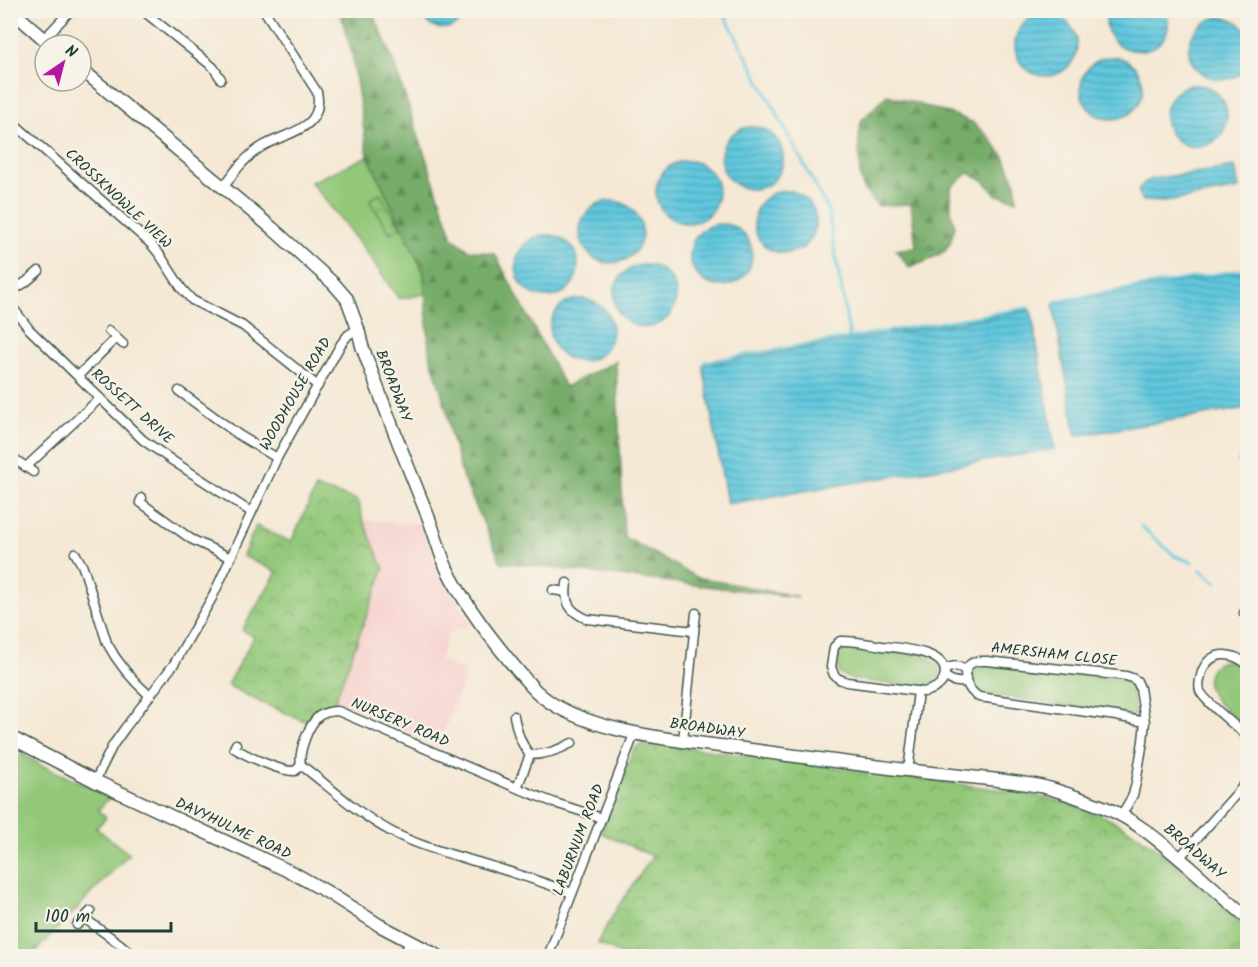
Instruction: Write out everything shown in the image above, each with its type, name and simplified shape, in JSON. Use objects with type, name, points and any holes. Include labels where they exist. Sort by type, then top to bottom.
[{"type":"street","points":[[11,10],[38,33]]},
{"type":"street","points":[[54,33],[71,10]]},
{"type":"street","points":[[142,10],[213,67],[221,79]]},
{"type":"street","points":[[224,187],[234,171],[253,153],[299,131],[307,125],[318,110],[317,92],[264,10]]},
{"type":"street","points":[[93,79],[224,187],[342,291],[358,329]]},
{"type":"street","name":"CROSSKNOWLE VIEW","points":[[10,120],[150,243],[192,300],[243,326],[318,386]]},
{"type":"street","points":[[10,292],[39,271]]},
{"type":"street","name":"ROSSETT DRIVE","points":[[10,304],[29,329],[143,440],[251,512]]},
{"type":"street","name":"WOODHOUSE ROAD","points":[[95,781],[114,745],[163,680],[183,649],[212,598],[277,458],[348,335],[358,329]]},
{"type":"street","name":"BROADWAY","points":[[358,329],[362,346],[448,571],[475,615],[498,646],[525,680],[548,702],[580,718],[683,741],[1043,787],[1099,805],[1151,834],[1247,915]]},
{"type":"street","points":[[78,376],[116,338]]},
{"type":"street","points":[[179,391],[238,435],[277,458]]},
{"type":"street","points":[[16,460],[29,470],[100,398]]},
{"type":"street","points":[[142,498],[140,502],[184,535],[231,558]]},
{"type":"street","points":[[75,553],[85,573],[110,650],[150,696]]},
{"type":"street","points":[[553,590],[567,587],[570,609],[586,619],[694,631]]},
{"type":"street","points":[[683,741],[696,613]]},
{"type":"street","points":[[945,673],[933,656],[922,651],[844,641],[840,641],[834,647],[831,667],[834,675],[847,682],[918,692],[931,691],[936,688],[941,684],[945,673],[951,667],[956,666],[962,668],[966,675],[969,690],[979,697],[1145,722]]},
{"type":"street","points":[[1248,665],[1239,658],[1223,654],[1208,661],[1199,680],[1200,690],[1207,700],[1248,737]]},
{"type":"street","name":"AMERSHAM CLOSE","points":[[945,673],[952,681],[963,682],[969,664],[987,661],[1132,678],[1137,681],[1145,722],[1143,741],[1133,795],[1121,816]]},
{"type":"street","points":[[908,771],[918,692]]},
{"type":"street","name":"NURSERY ROAD","points":[[302,765],[301,750],[318,716],[338,711],[517,788],[602,818]]},
{"type":"street","points":[[514,716],[518,734],[524,748],[530,754],[539,755],[561,749],[572,743]]},
{"type":"street","name":"LABURNUM ROAD","points":[[548,957],[635,732]]},
{"type":"street","name":"DAVYHULME ROAD","points":[[10,737],[95,781],[295,874],[379,925],[438,957]]},
{"type":"street","points":[[236,744],[234,748],[247,756],[287,771],[295,771],[302,765],[370,819],[404,837],[436,850],[573,893]]},
{"type":"street","points":[[517,788],[530,754]]},
{"type":"street","points":[[1179,858],[1248,781]]},
{"type":"street","points":[[77,925],[91,910]]},
{"type":"street","points":[[84,918],[134,957]]},
{"type":"street","points":[[404,957],[410,942]]},
{"type":"shaded area","points":[[363,520],[421,524],[440,570],[472,624],[449,633],[439,660],[467,672],[438,746],[346,705],[334,703],[384,569]]},
{"type":"green space","points":[[340,11],[372,11],[390,52],[453,238],[469,250],[495,254],[565,387],[616,361],[624,537],[696,577],[799,597],[501,562],[463,478],[450,433],[447,412],[429,351],[424,273],[368,156],[352,55]]},
{"type":"green space","points":[[887,95],[972,122],[989,137],[1004,157],[1015,182],[1017,200],[997,195],[983,180],[969,173],[951,187],[951,213],[955,226],[950,243],[945,251],[925,262],[909,267],[896,250],[916,247],[911,204],[878,206],[864,190],[860,177],[861,121]]},
{"type":"green space","points":[[368,156],[424,273],[425,294],[399,299],[361,245],[311,182]]},
{"type":"green space","points":[[380,194],[401,227],[390,233],[369,200]]},
{"type":"green space","points":[[316,488],[358,500],[363,520],[384,569],[334,703],[317,709],[305,721],[227,685],[254,637],[242,630],[277,572],[243,556],[256,526],[291,542]]},
{"type":"green space","points":[[844,644],[925,655],[938,665],[940,674],[936,683],[922,688],[852,679],[837,670],[839,651]]},
{"type":"green space","points":[[1233,659],[1247,670],[1247,729],[1213,697],[1207,681],[1213,667]]},
{"type":"green space","points":[[975,664],[1126,680],[1132,687],[1135,716],[980,693],[973,687],[968,675]]},
{"type":"green space","points":[[653,743],[1010,791],[1047,798],[1084,809],[1107,818],[1146,841],[1198,882],[1248,928],[1247,956],[625,956],[597,943],[617,908],[653,856],[601,833],[634,749],[642,744]]},
{"type":"green space","points":[[10,748],[110,797],[98,810],[106,818],[96,828],[129,854],[31,956],[11,956]]},
{"type":"water","points":[[1108,10],[1167,11],[1168,29],[1161,41],[1150,49],[1137,51],[1124,48],[1113,40],[1107,27]]},
{"type":"water","points":[[419,11],[467,11],[457,24],[443,29],[429,24]]},
{"type":"water","points":[[1046,14],[1058,16],[1068,23],[1075,33],[1077,45],[1075,57],[1068,67],[1058,74],[1046,76],[1034,74],[1024,67],[1017,57],[1015,45],[1017,33],[1024,23],[1034,16]]},
{"type":"water","points":[[1219,17],[1238,22],[1248,37],[1247,65],[1236,76],[1229,79],[1215,79],[1202,73],[1197,69],[1189,53],[1189,45],[1196,30],[1210,20]]},
{"type":"water","points":[[1112,57],[1124,59],[1134,66],[1141,76],[1143,88],[1141,100],[1134,110],[1124,117],[1112,119],[1100,117],[1090,110],[1083,100],[1081,88],[1083,76],[1090,66],[1100,59]]},
{"type":"water","points":[[1190,85],[1202,85],[1218,94],[1225,104],[1227,116],[1225,128],[1218,138],[1202,147],[1190,147],[1179,142],[1170,133],[1165,122],[1165,110],[1170,99],[1179,90]]},
{"type":"water","points":[[752,127],[764,129],[774,136],[781,146],[783,158],[781,170],[774,180],[764,187],[752,189],[740,187],[730,180],[723,170],[721,158],[723,146],[730,136],[740,129]]},
{"type":"water","points":[[687,161],[699,163],[709,170],[716,180],[718,192],[716,204],[709,214],[699,221],[687,223],[675,221],[665,214],[658,204],[656,192],[658,180],[665,170],[675,163]]},
{"type":"water","points":[[1235,167],[1239,189],[1165,202],[1144,201],[1138,190],[1151,179]]},
{"type":"water","points":[[785,191],[797,193],[807,200],[814,210],[816,222],[814,234],[807,244],[797,251],[785,253],[773,251],[763,244],[756,234],[754,222],[756,210],[763,200],[773,193]]},
{"type":"water","points":[[611,201],[623,203],[633,210],[640,220],[642,232],[640,244],[633,254],[623,261],[611,263],[599,261],[589,254],[582,244],[580,232],[582,220],[589,210],[599,203]]},
{"type":"water","points":[[721,224],[733,226],[743,233],[750,243],[752,255],[750,267],[743,277],[733,284],[721,286],[709,284],[699,277],[692,267],[690,255],[692,243],[699,233],[709,226]]},
{"type":"water","points":[[541,235],[553,235],[569,244],[576,254],[578,266],[576,278],[569,288],[553,297],[541,297],[530,292],[521,283],[516,272],[516,260],[521,249],[530,240]]},
{"type":"water","points":[[645,265],[657,267],[667,274],[674,284],[676,296],[674,308],[667,318],[657,325],[645,327],[633,325],[623,318],[616,308],[614,296],[616,284],[623,274],[633,267]]},
{"type":"water","points":[[1247,271],[1247,408],[1076,436],[1053,303]]},
{"type":"water","points":[[581,299],[593,301],[603,308],[610,318],[612,330],[610,342],[603,352],[593,359],[581,361],[569,359],[559,352],[552,342],[550,330],[552,318],[559,308],[569,301]]},
{"type":"water","points":[[1031,310],[1055,449],[727,504],[703,365]]},
{"type":"waterway","points":[[722,10],[828,211],[850,339]]},
{"type":"waterway","points":[[1056,301],[1248,269]]},
{"type":"waterway","points":[[705,362],[1028,308]]},
{"type":"waterway","points":[[1239,462],[1242,455],[1248,453]]},
{"type":"waterway","points":[[1240,471],[1241,476]]},
{"type":"waterway","points":[[1141,526],[1175,556],[1192,562]]},
{"type":"waterway","points":[[1201,570],[1217,583]]}]
